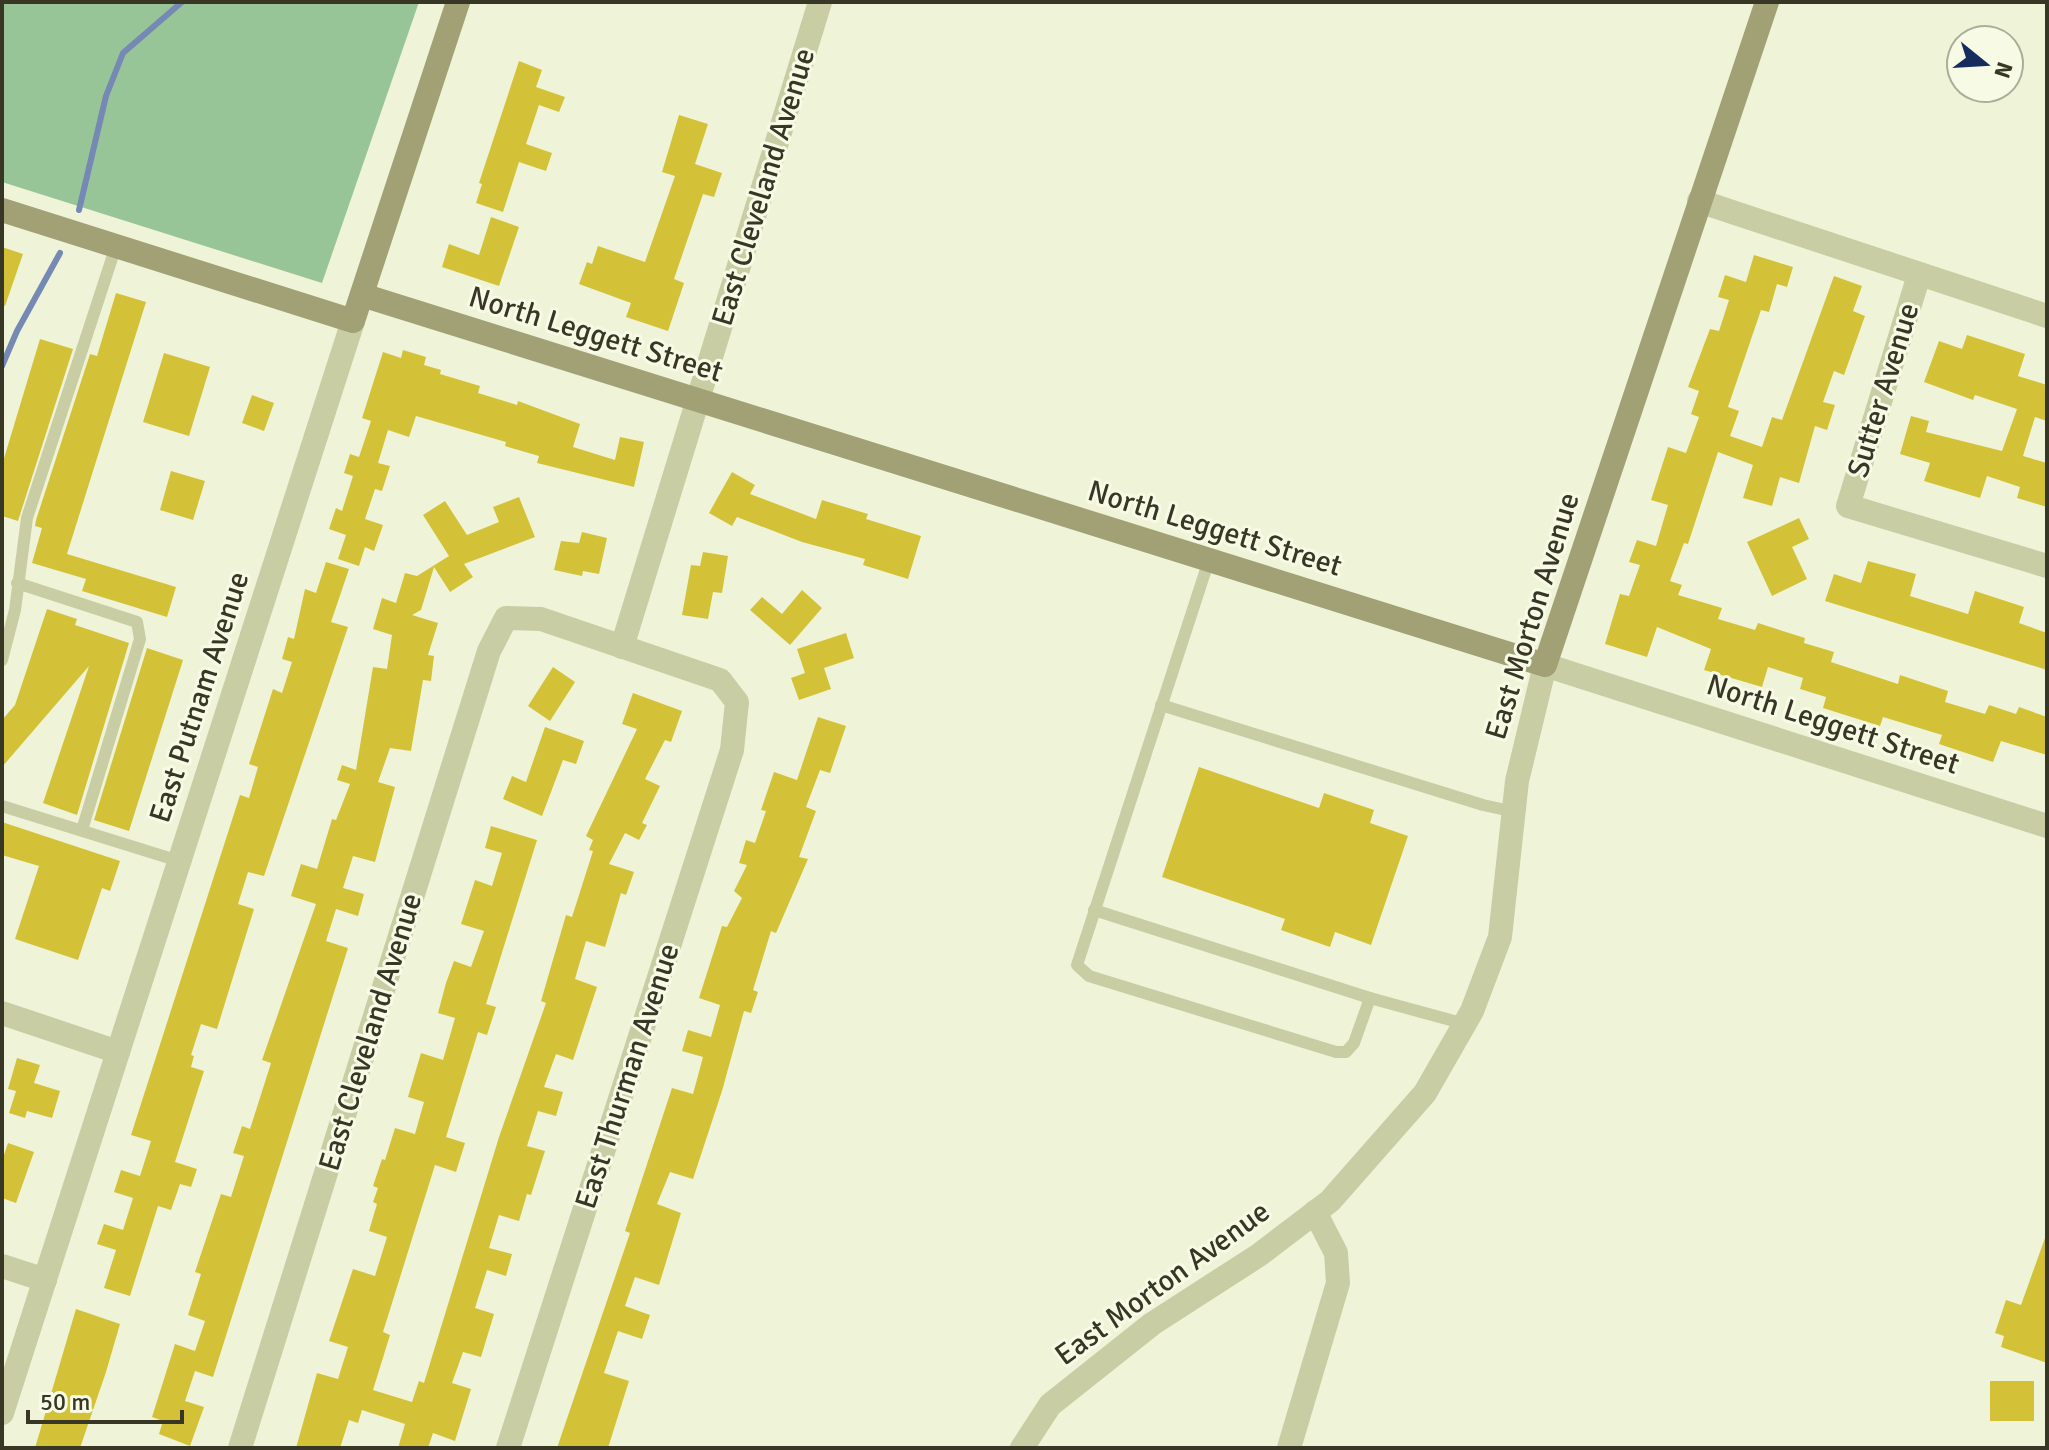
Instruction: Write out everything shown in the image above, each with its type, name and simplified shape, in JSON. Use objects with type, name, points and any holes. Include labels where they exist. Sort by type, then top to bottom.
[{"type":"street","name":"East Putnam Avenue","points":[[2,1413],[458,2]]},
{"type":"street","name":"East Cleveland Avenue","points":[[240,1448],[489,651],[506,618],[541,619],[622,647],[820,2]]},
{"type":"street","name":"East Morton Avenue","points":[[1022,1448],[1050,1405],[1152,1324],[1259,1255],[1330,1201],[1425,1093],[1465,1024],[1500,937],[1517,781],[1545,665],[1767,2]]},
{"type":"street","points":[[1699,201],[2047,316]]},
{"type":"street","points":[[2,210],[353,321]]},
{"type":"street","name":"Sutter Avenue","points":[[1919,275],[1848,506],[2047,566]]},
{"type":"street","name":"North Leggett Street","points":[[362,295],[1545,665],[2047,826]]},
{"type":"street","name":"East Thurman Avenue","points":[[508,1448],[732,750],[737,702],[720,680],[622,647]]},
{"type":"street","points":[[2,1013],[118,1052]]},
{"type":"street","name":"East Morton Avenue","points":[[1289,1448],[1338,1283],[1336,1253],[1315,1212]]},
{"type":"street","points":[[2,1266],[45,1280]]},
{"type":"lane","points":[[2,660],[15,610],[27,518],[116,246]]},
{"type":"lane","points":[[1209,560],[1077,965],[1089,976],[1336,1052],[1346,1052],[1354,1043],[1370,998]]},
{"type":"lane","points":[[17,583],[137,622],[140,639],[82,830]]},
{"type":"lane","points":[[1161,705],[1483,805],[1515,812]]},
{"type":"lane","points":[[2,806],[179,861]]},
{"type":"lane","points":[[1094,910],[1370,998],[1465,1024]]},
{"type":"green space","points":[[2,2],[419,2],[322,283],[2,182]]},
{"type":"building","points":[[519,61],[542,70],[536,87],[565,97],[559,112],[539,105],[526,144],[552,153],[546,171],[519,162],[503,212],[476,203],[482,184],[479,183]]},
{"type":"building","points":[[679,115],[708,124],[695,164],[722,173],[714,197],[703,194],[674,279],[684,283],[668,331],[626,317],[631,303],[579,284],[587,262],[592,264],[598,246],[645,262],[675,176],[662,172]]},
{"type":"building","points":[[491,217],[519,227],[499,286],[442,267],[449,244],[479,255]]},
{"type":"building","points":[[2,247],[23,254],[5,306],[2,305]]},
{"type":"building","points":[[1754,255],[1793,267],[1787,287],[1777,284],[1769,312],[1761,310],[1728,407],[1739,411],[1730,436],[1762,447],[1772,417],[1782,420],[1834,276],[1862,286],[1853,311],[1865,316],[1844,375],[1834,371],[1823,402],[1835,405],[1827,430],[1815,426],[1799,483],[1780,477],[1772,506],[1743,498],[1753,465],[1718,452],[1688,544],[1684,543],[1670,581],[1682,585],[1678,595],[1722,608],[1718,619],[1755,630],[1758,623],[1805,638],[1804,643],[1834,652],[1831,662],[1898,684],[1900,675],[1948,691],[1945,702],[1985,714],[1989,705],[2016,714],[2019,707],[2047,717],[2047,755],[2001,741],[1993,762],[1939,744],[1942,735],[1883,717],[1880,726],[1823,708],[1826,697],[1800,689],[1803,678],[1768,667],[1762,687],[1704,670],[1711,649],[1657,627],[1647,657],[1605,644],[1620,594],[1629,596],[1640,565],[1629,562],[1637,540],[1656,546],[1668,505],[1651,500],[1668,447],[1686,453],[1699,417],[1691,414],[1699,391],[1688,387],[1710,329],[1719,331],[1729,300],[1718,297],[1725,275],[1746,282]]},
{"type":"building","points":[[116,293],[146,302],[67,554],[176,587],[167,617],[82,591],[86,579],[32,563],[42,528],[35,526],[36,520],[90,354],[97,356]]},
{"type":"building","points":[[1967,335],[2025,354],[2018,376],[2047,385],[2047,421],[2035,417],[2023,456],[2047,463],[2047,507],[2017,498],[2020,487],[1987,476],[1980,498],[1924,481],[1930,463],[1900,454],[1911,416],[1929,421],[1926,432],[2002,451],[2017,409],[1975,395],[1973,400],[1924,382],[1939,341],[1962,349]]},
{"type":"building","points":[[40,339],[73,349],[18,521],[2,516],[2,465]]},
{"type":"building","points":[[403,350],[426,357],[424,365],[441,370],[440,374],[480,386],[478,393],[517,405],[518,401],[580,424],[573,447],[615,460],[620,437],[644,442],[634,487],[537,463],[539,456],[505,446],[506,442],[416,416],[409,437],[388,430],[378,463],[390,466],[382,491],[375,489],[365,519],[383,525],[374,551],[365,547],[359,566],[338,559],[346,535],[329,529],[336,508],[342,511],[353,476],[344,473],[350,454],[359,457],[371,421],[362,418],[383,352],[401,358]]},
{"type":"building","points":[[164,353],[210,367],[189,436],[143,422]]},
{"type":"building","points":[[252,395],[274,403],[264,431],[242,423]]},
{"type":"building","points":[[171,471],[205,481],[193,520],[160,510]]},
{"type":"building","points":[[732,472],[755,485],[750,494],[816,519],[822,500],[868,514],[866,519],[921,536],[908,579],[863,565],[865,559],[802,542],[737,517],[732,526],[709,513]]},
{"type":"building","points":[[519,497],[535,537],[464,564],[473,577],[450,592],[434,567],[421,610],[412,615],[438,623],[428,655],[434,656],[431,681],[423,680],[411,751],[390,748],[378,782],[395,787],[375,862],[353,856],[343,888],[364,894],[358,916],[336,909],[326,941],[348,948],[213,1377],[195,1371],[185,1401],[204,1407],[190,1446],[159,1434],[163,1421],[152,1417],[175,1344],[195,1351],[205,1321],[188,1315],[201,1274],[195,1272],[221,1194],[231,1197],[244,1156],[233,1153],[242,1126],[250,1129],[271,1063],[262,1060],[316,904],[291,896],[301,864],[317,869],[332,819],[336,820],[350,784],[337,780],[342,765],[356,770],[373,667],[387,669],[392,635],[373,629],[382,598],[396,603],[405,573],[417,576],[449,556],[423,515],[445,501],[467,535],[499,522],[493,507]]},
{"type":"building","points":[[1799,518],[1809,539],[1792,547],[1807,579],[1772,596],[1747,542]]},
{"type":"building","points":[[582,532],[607,538],[599,574],[583,571],[582,576],[554,570],[561,541],[579,543]]},
{"type":"building","points":[[703,552],[728,556],[722,593],[713,592],[708,619],[682,615],[691,565],[700,566]]},
{"type":"building","points":[[1868,561],[1916,574],[1910,596],[1968,614],[1975,591],[2024,607],[2019,623],[2047,633],[2047,670],[1825,601],[1834,574],[1861,583]]},
{"type":"building","points":[[326,562],[349,569],[331,622],[348,627],[264,876],[248,872],[238,904],[254,909],[217,1029],[201,1024],[191,1055],[194,1056],[191,1067],[204,1071],[175,1162],[197,1169],[191,1187],[180,1184],[171,1210],[158,1206],[130,1296],[104,1288],[116,1250],[97,1244],[104,1224],[123,1230],[133,1198],[114,1192],[121,1170],[140,1176],[151,1141],[131,1135],[240,795],[249,798],[258,767],[249,764],[273,689],[282,693],[292,662],[282,659],[288,637],[294,639],[305,589],[316,593]]},
{"type":"building","points":[[802,590],[822,608],[790,645],[750,610],[762,597],[782,614]]},
{"type":"building","points":[[47,609],[77,619],[75,625],[129,643],[77,815],[43,803],[89,666],[2,767],[2,720],[15,705]]},
{"type":"building","points":[[846,633],[854,658],[824,668],[831,689],[799,700],[791,678],[805,673],[797,649]]},
{"type":"building","points":[[147,648],[183,660],[129,831],[94,820]]},
{"type":"building","points":[[553,667],[575,682],[550,721],[528,706]]},
{"type":"building","points":[[633,693],[682,711],[671,742],[665,740],[645,779],[660,786],[642,823],[647,825],[639,840],[625,833],[609,864],[634,872],[626,895],[621,893],[605,947],[586,941],[575,979],[597,987],[573,1060],[556,1054],[544,1087],[563,1092],[556,1116],[538,1111],[527,1146],[545,1151],[531,1195],[527,1194],[519,1221],[499,1215],[489,1248],[512,1254],[506,1276],[487,1270],[475,1308],[494,1314],[481,1357],[463,1352],[452,1383],[471,1389],[455,1441],[433,1433],[428,1448],[398,1448],[405,1424],[362,1410],[358,1423],[349,1420],[340,1448],[296,1448],[317,1373],[338,1379],[348,1347],[329,1341],[353,1269],[375,1276],[387,1237],[369,1231],[377,1204],[373,1202],[378,1188],[373,1186],[395,1128],[415,1134],[424,1102],[408,1097],[421,1053],[443,1060],[455,1018],[438,1013],[454,961],[471,967],[484,931],[461,924],[475,880],[492,886],[502,853],[485,848],[491,826],[537,840],[486,1004],[496,1007],[487,1035],[478,1032],[446,1137],[465,1143],[456,1172],[435,1165],[383,1332],[390,1335],[373,1390],[412,1402],[419,1381],[424,1383],[499,1137],[546,1003],[541,1001],[566,915],[572,917],[593,851],[589,850],[593,840],[586,836],[637,729],[622,724]]},
{"type":"building","points":[[818,717],[846,726],[830,773],[820,770],[806,807],[816,811],[799,857],[808,859],[776,933],[771,931],[753,990],[758,992],[751,1013],[744,1011],[693,1179],[670,1172],[657,1204],[681,1213],[659,1285],[635,1277],[625,1306],[650,1315],[642,1339],[618,1331],[604,1373],[629,1381],[608,1448],[557,1448],[630,1233],[625,1231],[672,1088],[693,1094],[703,1057],[682,1051],[688,1030],[711,1037],[720,1005],[699,998],[722,926],[727,927],[742,898],[734,891],[747,865],[739,863],[746,840],[755,843],[766,811],[761,810],[774,772],[797,780]]},
{"type":"building","points":[[545,727],[584,741],[576,764],[563,760],[542,816],[503,799],[512,776],[526,782]]},
{"type":"building","points":[[1199,767],[1319,808],[1324,793],[1374,810],[1370,823],[1408,836],[1371,945],[1335,932],[1330,947],[1281,930],[1285,919],[1162,877]]},
{"type":"building","points":[[2,822],[120,861],[110,891],[102,888],[78,960],[15,939],[39,866],[2,855]]},
{"type":"building","points":[[17,1058],[40,1065],[34,1083],[60,1091],[52,1118],[27,1111],[25,1118],[9,1113],[16,1091],[8,1089]]},
{"type":"building","points":[[8,1143],[34,1152],[16,1203],[2,1198],[2,1161]]},
{"type":"building","points":[[2045,1238],[2047,1363],[2001,1347],[2004,1336],[1995,1333],[2006,1300],[2021,1305]]},
{"type":"building","points":[[76,1309],[120,1324],[106,1372],[80,1448],[35,1448]]},
{"type":"building","points":[[1990,1381],[2034,1381],[2034,1421],[1990,1421]]},
{"type":"waterway","points":[[79,210],[106,96],[123,53],[182,2]]},
{"type":"waterway","points":[[2,366],[17,331],[60,253]]}]
